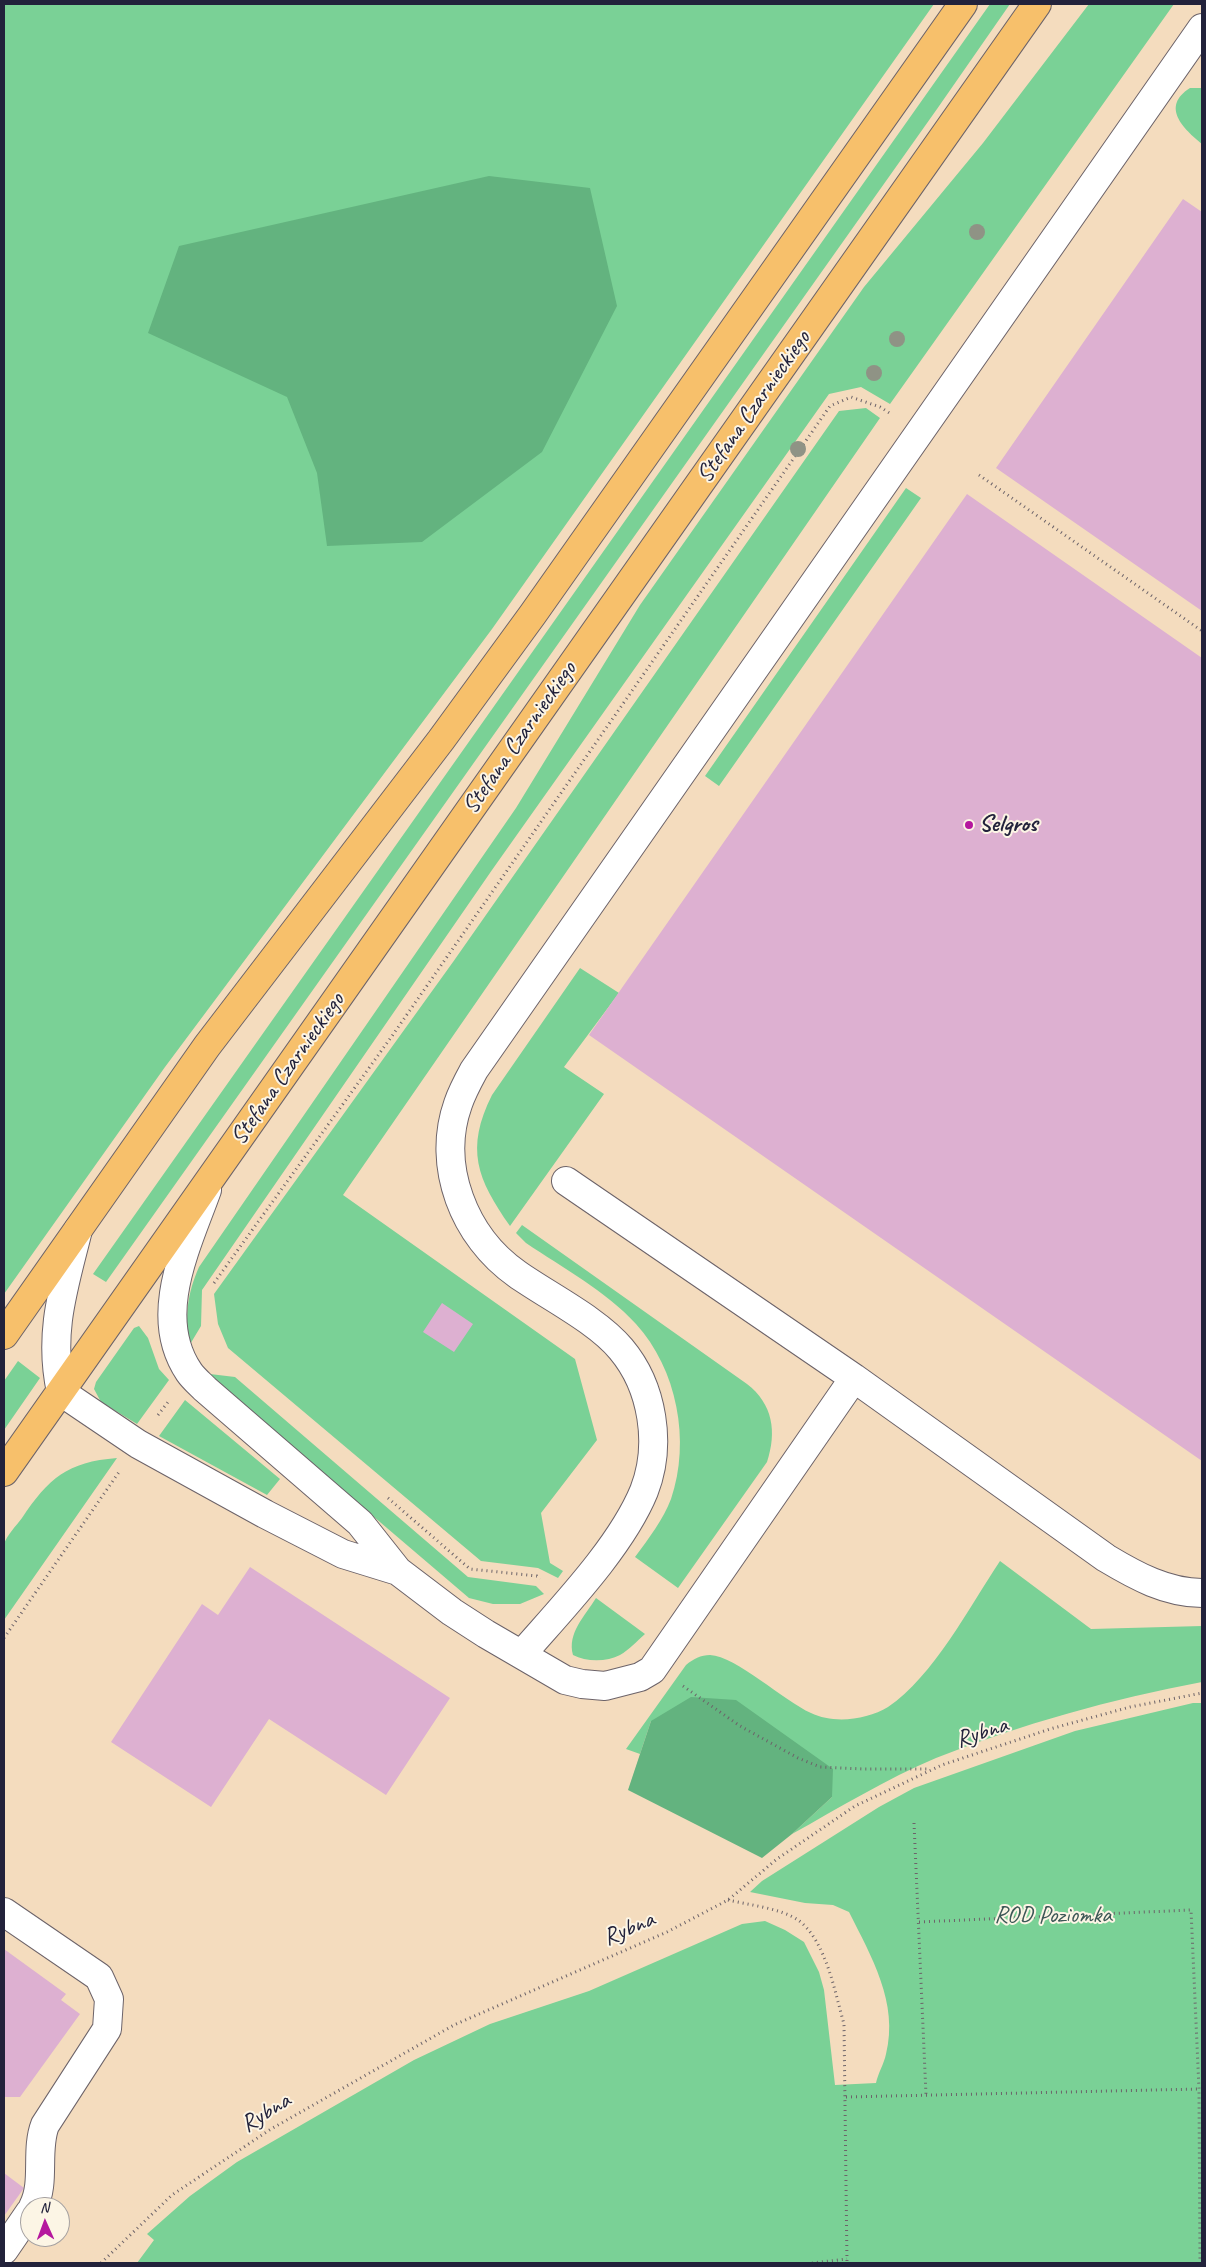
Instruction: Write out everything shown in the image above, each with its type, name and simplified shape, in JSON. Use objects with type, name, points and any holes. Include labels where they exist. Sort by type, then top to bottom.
[{"type":"main road","points":[[4,1334],[207,1046],[441,740],[527,622],[963,4]]},
{"type":"main road","name":"Stefana Czarnieckiego","points":[[4,1472],[1037,4]]},
{"type":"lane","points":[[522,1654],[612,1546],[632,1515],[644,1490],[651,1465],[653,1444],[648,1401],[641,1381],[620,1348],[578,1314],[515,1272],[479,1236],[464,1210],[453,1179],[451,1160],[453,1126],[458,1104],[474,1070],[1202,28]]},
{"type":"lane","points":[[211,1179],[180,1266],[172,1309],[173,1331],[189,1372],[225,1408],[360,1523],[398,1571],[452,1612],[565,1680],[605,1686],[624,1682],[652,1670],[854,1378]]},
{"type":"lane","points":[[566,1181],[854,1378],[1106,1558],[1139,1578],[1167,1588],[1202,1593]]},
{"type":"lane","points":[[79,1227],[57,1321],[55,1344],[56,1369],[60,1392],[138,1444],[265,1514],[344,1554],[398,1571]]},
{"type":"lane","points":[[4,1912],[99,1977],[109,1999],[108,2030],[45,2125],[41,2136],[39,2180],[35,2197]]},
{"type":"lane","points":[[4,2250],[20,2227]]},
{"type":"path","points":[[208,1291],[392,1036],[830,406],[851,397],[880,406],[893,416]]},
{"type":"path","points":[[979,475],[1202,630]]},
{"type":"path","points":[[154,1422],[171,1398]]},
{"type":"path","points":[[4,1638],[122,1468]]},
{"type":"path","points":[[381,1492],[470,1568],[536,1576],[570,1598]]},
{"type":"path","points":[[652,1670],[685,1687],[740,1726],[798,1758],[820,1766],[864,1769],[933,1769]]},
{"type":"path","name":"Rybna","points":[[101,2263],[172,2195],[271,2128],[454,2025],[667,1932],[728,1900],[776,1859],[855,1806],[933,1769],[1050,1729],[1130,1707],[1202,1692]]},
{"type":"path","points":[[914,1823],[926,2095]]},
{"type":"path","points":[[728,1900],[771,1909],[798,1920],[818,1944],[844,2024],[848,2261],[812,2263]]},
{"type":"path","points":[[919,1922],[1191,1910],[1199,2089],[1200,2263]]},
{"type":"path","points":[[846,2097],[1199,2089]]},
{"type":"green space","points":[[4,4],[934,4],[492,629],[165,1067],[4,1294]]},
{"type":"green space","points":[[990,4],[1010,4],[106,1282],[93,1274]]},
{"type":"green space","points":[[1089,4],[1174,4],[890,404],[861,387],[829,394],[492,870],[202,1290],[201,1326],[189,1346],[188,1305],[199,1267],[516,808],[640,605],[864,287],[983,143]]},
{"type":"green space","points":[[1190,88],[1202,88],[1202,144],[1182,125],[1176,110],[1181,95]]},
{"type":"green space","points":[[489,176],[590,188],[617,306],[542,452],[422,542],[327,546],[317,473],[287,397],[148,333],[179,246]]},
{"type":"green space","points":[[866,408],[880,418],[343,1195],[575,1359],[597,1440],[541,1513],[550,1563],[563,1571],[558,1578],[538,1568],[481,1561],[228,1348],[218,1324],[214,1294],[453,962],[839,411]]},
{"type":"green space","points":[[906,488],[921,498],[719,786],[705,776]]},
{"type":"green space","points":[[580,968],[619,993],[564,1067],[604,1094],[510,1226],[489,1193],[478,1163],[479,1132],[492,1095]]},
{"type":"green space","points":[[522,1225],[747,1384],[762,1400],[771,1419],[772,1440],[767,1462],[678,1588],[635,1557],[664,1514],[671,1499],[677,1477],[680,1454],[680,1430],[670,1384],[662,1362],[650,1342],[624,1312],[584,1280],[526,1243],[516,1233]]},
{"type":"green space","points":[[139,1326],[148,1338],[159,1369],[169,1380],[137,1424],[101,1402],[94,1389],[96,1382],[134,1328]]},
{"type":"green space","points":[[18,1361],[40,1378],[4,1430],[4,1381]]},
{"type":"green space","points":[[210,1374],[235,1377],[468,1577],[536,1586],[544,1594],[520,1604],[493,1604],[469,1598],[217,1383]]},
{"type":"green space","points":[[185,1400],[280,1479],[267,1495],[159,1436]]},
{"type":"green space","points":[[117,1458],[4,1620],[3,1549],[9,1534],[41,1492],[61,1474],[85,1463]]},
{"type":"green space","points":[[1000,1561],[1091,1629],[1202,1626],[1202,1682],[1134,1696],[1034,1723],[968,1746],[899,1775],[792,1834],[832,1797],[651,1721],[640,1754],[626,1749],[686,1665],[697,1658],[707,1655],[721,1657],[733,1663],[800,1707],[829,1719],[860,1718],[888,1707],[905,1694],[920,1678],[950,1640]]},
{"type":"green space","points":[[596,1598],[645,1634],[623,1653],[603,1660],[590,1660],[573,1655],[572,1647],[578,1625]]},
{"type":"green space","points":[[691,1697],[736,1700],[833,1769],[832,1797],[792,1834],[762,1858],[628,1790],[651,1721]]},
{"type":"green space","name":"ROD Poziomka","points":[[1193,1703],[1202,1703],[1202,2263],[137,2263],[154,2240],[147,2234],[190,2196],[237,2162],[414,2060],[490,2024],[589,1991],[742,1924],[765,1921],[785,1930],[804,1942],[819,1972],[824,1990],[835,2085],[876,2083],[886,2054],[889,2016],[881,1980],[849,1912],[833,1905],[805,1903],[750,1892],[762,1881],[879,1807],[914,1788],[1075,1731]]},
{"type":"building","points":[[1183,199],[1202,212],[1202,611],[996,468]]},
{"type":"building","name":"Selgros","points":[[967,494],[1202,658],[1202,1461],[589,1035]]},
{"type":"building","points":[[442,1303],[473,1324],[454,1352],[423,1332]]},
{"type":"building","points":[[250,1567],[450,1698],[386,1795],[269,1719],[211,1807],[111,1742],[202,1604],[218,1615]]},
{"type":"building","points":[[4,1949],[66,1994],[61,2000],[80,2014],[20,2097],[4,2097]]},
{"type":"building","points":[[4,2173],[24,2188],[4,2216]]},
{"type":"place","name":"Selgros","points":[[969,825]]}]
